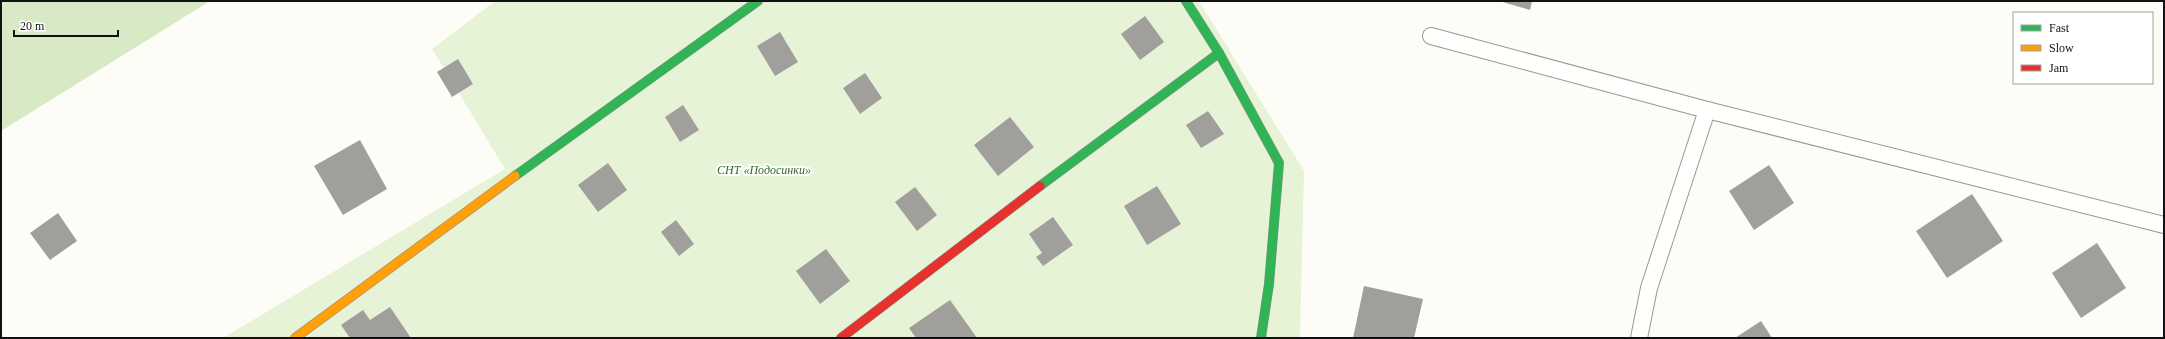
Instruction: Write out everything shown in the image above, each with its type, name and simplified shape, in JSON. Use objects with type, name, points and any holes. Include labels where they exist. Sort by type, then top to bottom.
[{"type":"street","points":[[296,338],[512,178],[758,1]]},
{"type":"street","points":[[1186,1],[1218,53],[1279,163],[1269,284],[1261,338]]},
{"type":"street","points":[[841,338],[1088,149],[1218,53]]},
{"type":"lane","points":[[1431,36],[1707,110],[2164,225]]},
{"type":"lane","points":[[1639,338],[1649,288],[1707,110]]},
{"type":"green space","points":[[1,1],[210,1],[1,131]]},
{"type":"green space","name":"СНТ «Подосинки»","points":[[495,1],[1199,1],[1304,171],[1300,338],[223,338],[505,169],[432,49]]},
{"type":"building","points":[[1499,1],[1532,1],[1530,10]]},
{"type":"building","points":[[1145,16],[1164,42],[1140,60],[1121,34]]},
{"type":"building","points":[[780,32],[798,62],[775,76],[757,46]]},
{"type":"building","points":[[458,59],[473,84],[452,97],[437,72]]},
{"type":"building","points":[[865,73],[882,98],[860,114],[843,88]]},
{"type":"building","points":[[683,105],[699,130],[680,142],[665,117]]},
{"type":"building","points":[[1208,111],[1224,134],[1201,148],[1186,125]]},
{"type":"building","points":[[1010,117],[1034,147],[998,176],[974,145]]},
{"type":"building","points":[[360,140],[387,189],[343,215],[314,166]]},
{"type":"building","points":[[608,163],[627,190],[598,212],[578,185]]},
{"type":"building","points":[[1769,165],[1794,203],[1754,230],[1729,191]]},
{"type":"building","points":[[1157,186],[1181,224],[1147,245],[1124,206]]},
{"type":"building","points":[[915,187],[937,215],[917,231],[895,202]]},
{"type":"building","points":[[1972,194],[2003,241],[1947,278],[1916,231]]},
{"type":"building","points":[[58,213],[77,241],[50,260],[30,233]]},
{"type":"building","points":[[1053,217],[1073,245],[1043,266],[1036,257],[1042,253],[1029,234]]},
{"type":"building","points":[[676,220],[694,244],[679,256],[661,232]]},
{"type":"building","points":[[2097,243],[2126,288],[2081,318],[2052,273]]},
{"type":"building","points":[[826,249],[850,281],[820,304],[796,271]]},
{"type":"building","points":[[1364,286],[1423,299],[1414,338],[1353,338]]},
{"type":"building","points":[[950,300],[977,338],[916,338],[909,328]]},
{"type":"building","points":[[390,307],[411,338],[350,338],[341,325],[363,310],[370,320]]},
{"type":"building","points":[[1761,321],[1772,338],[1735,338]]},
{"type":"traffic: fast","points":[[515,176],[758,1]]},
{"type":"traffic: fast","points":[[1186,1],[1219,53],[1279,163],[1269,284],[1261,338]]},
{"type":"traffic: fast","points":[[1040,186],[1219,53]]},
{"type":"traffic: slow","points":[[295,338],[515,176]]},
{"type":"traffic: jam","points":[[841,338],[1040,186]]}]
